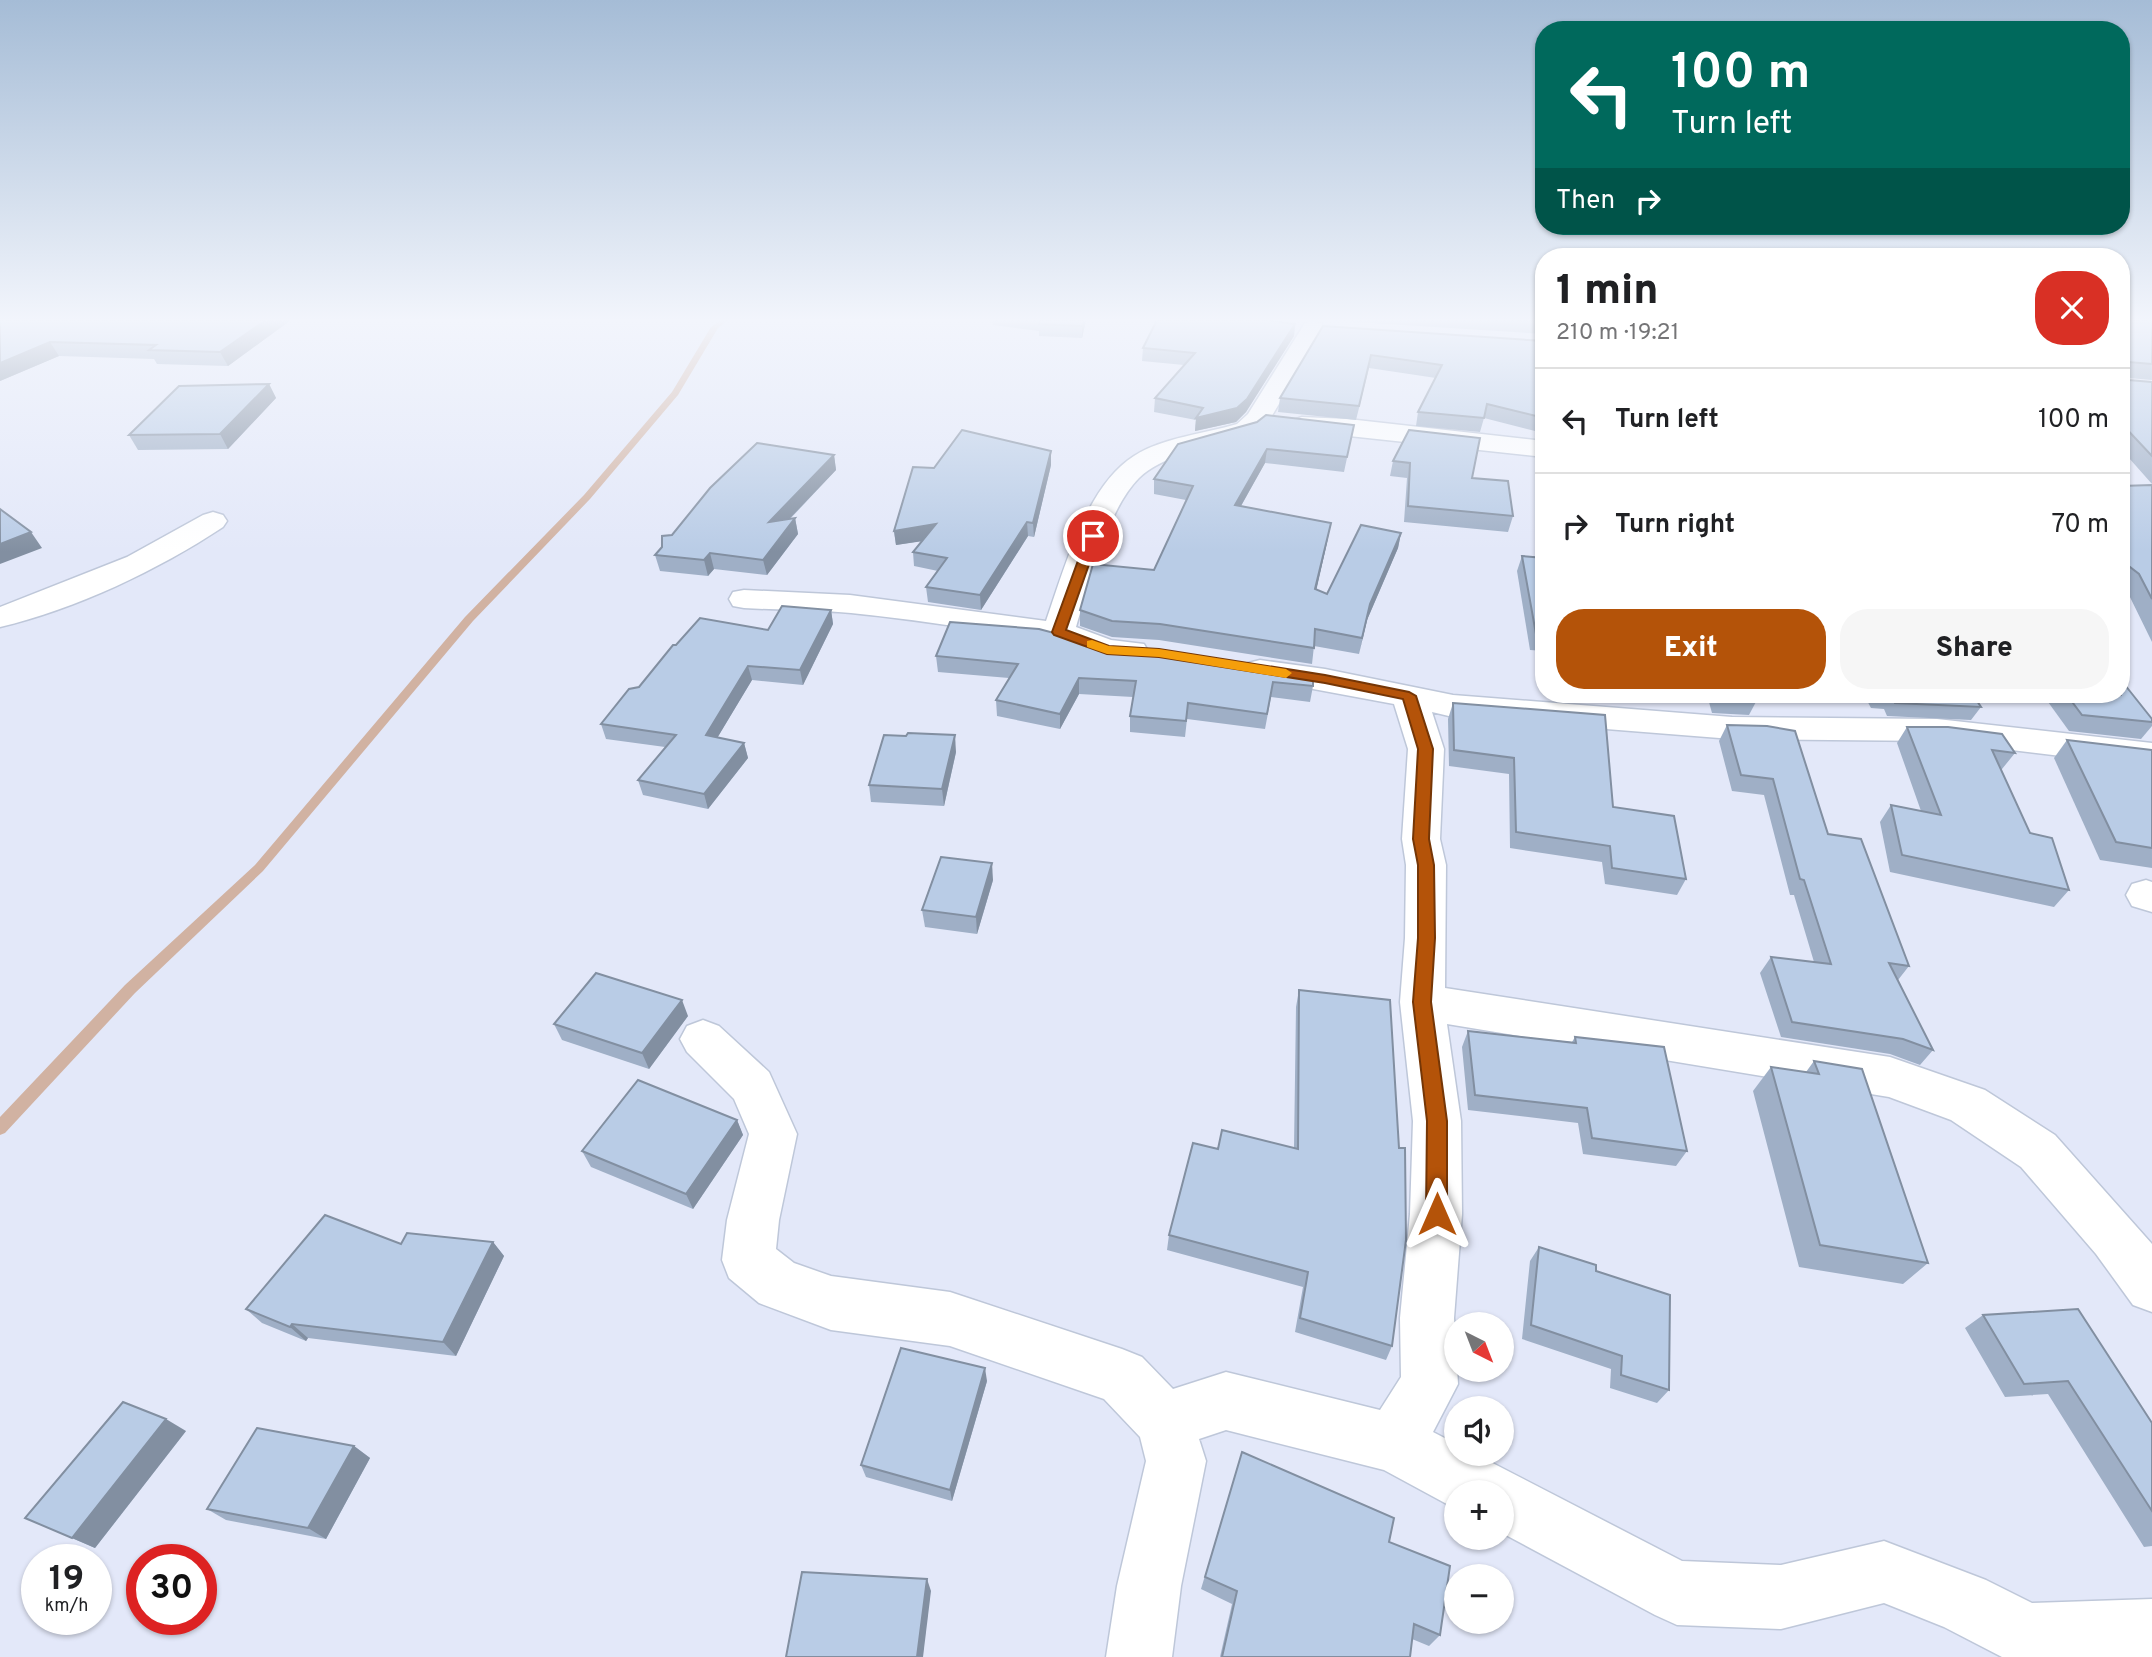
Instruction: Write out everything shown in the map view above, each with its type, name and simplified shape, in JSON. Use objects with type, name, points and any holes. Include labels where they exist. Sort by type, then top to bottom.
[{"type":"street","points":[[1058,632],[1102,511],[1130,472],[1154,456],[1247,429],[1258,419],[1268,397]]},
{"type":"street","points":[[1258,419],[1535,448]]},
{"type":"street","points":[[0,618],[61,597],[181,543],[213,521]]},
{"type":"street","points":[[744,599],[850,604],[1058,632],[1107,650],[1159,653]]},
{"type":"street","points":[[1228,665],[1325,679],[1453,706],[1732,728],[1937,730],[2152,755]]},
{"type":"street","points":[[1393,1443],[1430,1384],[1427,1318],[1437,1214],[1437,1121],[1422,1002],[1426,938],[1426,865],[1421,839],[1426,749],[1409,696]]},
{"type":"street","points":[[1422,1002],[1889,1077],[1968,1105],[2038,1151],[2152,1286]]},
{"type":"street","points":[[703,1040],[752,1086],[773,1134],[753,1220],[748,1260],[778,1284],[831,1303],[950,1318],[1122,1377],[1164,1421],[1176,1461],[1149,1586],[1139,1657]]},
{"type":"street","points":[[1164,1421],[1226,1401],[1393,1443],[1463,1480]]},
{"type":"street","points":[[1514,1506],[1677,1592],[1781,1597],[1884,1572],[1963,1603],[2029,1636],[2152,1631]]},
{"type":"building","points":[[167,397],[256,397],[220,434],[129,435]]},
{"type":"building","points":[[1248,397],[1237,408],[1196,418],[1203,408],[1155,398]]},
{"type":"building","points":[[1280,397],[1361,397],[1359,406]]},
{"type":"building","points":[[1425,397],[1535,397],[1535,416],[1487,404],[1484,418],[1418,412]]},
{"type":"building","points":[[2130,397],[2152,397],[2152,456],[2130,433]]},
{"type":"building","points":[[1266,415],[1354,425],[1347,457],[1267,449],[1235,505],[1331,523],[1315,589],[1327,594],[1361,525],[1401,533],[1370,604],[1362,638],[1315,629],[1314,648],[1160,624],[1112,621],[1080,610],[1093,564],[1154,570],[1193,486],[1154,479],[1178,444],[1257,422]]},
{"type":"building","points":[[962,430],[1051,451],[1033,523],[1027,522],[980,595],[926,587],[947,558],[913,552],[936,524],[894,531],[913,467],[934,468]]},
{"type":"building","points":[[1409,430],[1480,438],[1472,478],[1508,481],[1513,516],[1408,506],[1410,463],[1393,461]]},
{"type":"building","points":[[757,443],[834,455],[769,522],[795,518],[763,560],[710,553],[704,560],[655,555],[662,547],[662,536],[672,535],[710,488]]},
{"type":"building","points":[[2152,485],[2152,599],[2139,574],[2130,567],[2130,486]]},
{"type":"building","points":[[0,509],[31,532],[0,544]]},
{"type":"building","points":[[1522,556],[1535,557],[1535,628]]},
{"type":"building","points":[[782,606],[831,610],[800,670],[748,666],[706,735],[744,743],[704,794],[638,780],[676,735],[601,724],[629,689],[639,687],[673,645],[676,645],[700,618],[768,630]]},
{"type":"building","points":[[950,622],[1039,629],[1107,647],[1160,650],[1313,674],[1313,686],[1273,682],[1267,714],[1188,703],[1186,721],[1130,716],[1136,681],[1079,678],[1060,714],[996,700],[1018,664],[936,656]]},
{"type":"building","points":[[2130,691],[2152,722],[2082,715],[2073,703],[2130,703]]},
{"type":"building","points":[[1453,703],[1605,715],[1613,807],[1674,816],[1686,879],[1612,868],[1610,846],[1516,832],[1514,758],[1454,750]]},
{"type":"building","points":[[1895,703],[1978,703],[1981,707]]},
{"type":"building","points":[[1727,725],[1767,726],[1795,731],[1828,834],[1861,839],[1909,966],[1889,963],[1933,1050],[1903,1039],[1792,1022],[1771,957],[1831,964],[1804,880],[1800,879],[1773,779],[1741,775]]},
{"type":"building","points":[[1907,727],[1948,727],[2002,734],[2015,753],[1992,750],[2030,833],[2052,838],[2069,890],[1902,855],[1891,805],[1941,815]]},
{"type":"building","points":[[908,733],[955,735],[942,789],[869,785],[884,735],[906,736]]},
{"type":"building","points":[[2067,740],[2152,750],[2152,848],[2116,842]]},
{"type":"building","points":[[941,857],[992,863],[976,917],[922,910]]},
{"type":"building","points":[[596,973],[682,1000],[642,1053],[554,1024]]},
{"type":"building","points":[[1299,990],[1390,1000],[1399,1148],[1405,1148],[1406,1240],[1392,1346],[1300,1318],[1308,1272],[1169,1235],[1193,1143],[1218,1149],[1222,1130],[1298,1149]]},
{"type":"building","points":[[1468,1031],[1576,1043],[1575,1037],[1664,1047],[1687,1151],[1592,1138],[1587,1108],[1475,1095]]},
{"type":"building","points":[[1814,1061],[1862,1069],[1928,1263],[1820,1245],[1771,1067],[1819,1074]]},
{"type":"building","points":[[638,1080],[737,1120],[686,1194],[582,1151]]},
{"type":"building","points":[[325,1215],[401,1244],[407,1233],[493,1242],[443,1342],[292,1324],[290,1327],[246,1309]]},
{"type":"building","points":[[1539,1247],[1596,1265],[1596,1271],[1670,1295],[1669,1390],[1621,1375],[1622,1356],[1531,1325]]},
{"type":"building","points":[[2078,1309],[2152,1423],[2152,1511],[2068,1381],[2024,1384],[1983,1315]]},
{"type":"building","points":[[901,1348],[985,1368],[950,1490],[861,1465]]},
{"type":"building","points":[[123,1402],[166,1419],[72,1538],[25,1518]]},
{"type":"building","points":[[257,1428],[354,1446],[308,1528],[207,1509]]},
{"type":"building","points":[[1242,1452],[1394,1518],[1389,1542],[1445,1564],[1440,1635],[1414,1624],[1410,1657],[1222,1657],[1237,1591],[1205,1577]]},
{"type":"building","points":[[802,1572],[927,1579],[917,1657],[786,1657]]},
{"type":"waterway","points":[[0,1128],[130,989],[259,868],[469,619],[587,497],[671,397]]},
{"type":"slow traffic","points":[[1092,644],[1107,650],[1159,653],[1286,673]]},
{"type":"route","points":[[1093,536],[1058,632],[1107,650],[1159,653],[1325,679],[1409,696],[1426,749],[1421,802],[1421,839],[1426,865],[1426,938],[1422,1002],[1437,1121],[1437,1214]]}]
